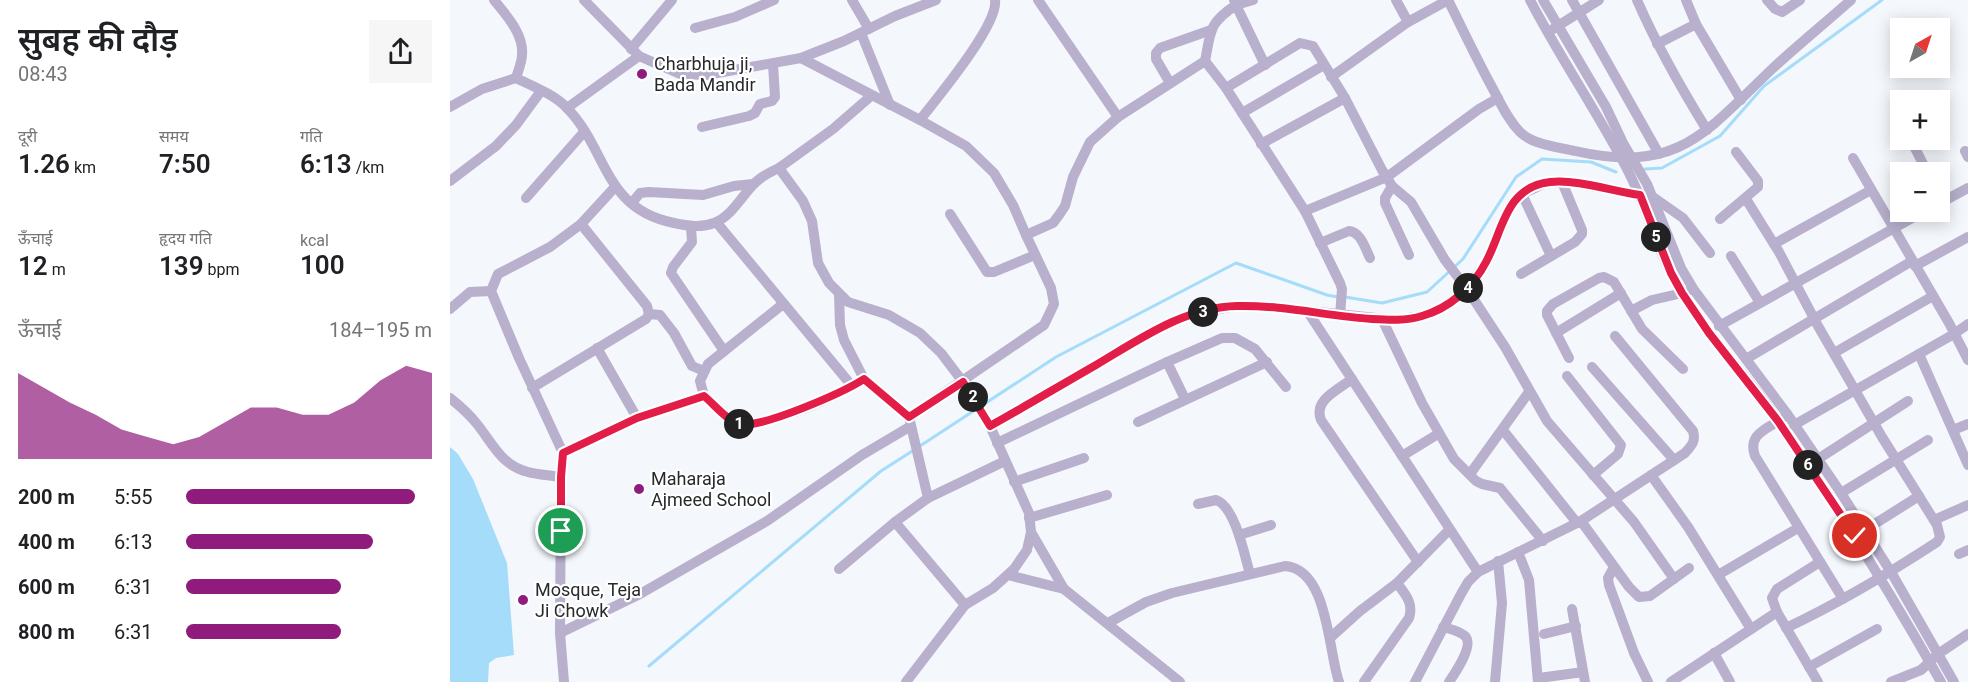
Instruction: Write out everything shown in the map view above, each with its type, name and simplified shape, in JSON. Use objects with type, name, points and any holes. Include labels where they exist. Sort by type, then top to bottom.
[{"type":"street","points":[[494,0],[513,25],[520,40],[522,55],[516,78]]},
{"type":"street","points":[[584,0],[635,52],[680,74],[706,75],[801,58],[936,0]]},
{"type":"street","points":[[567,108],[635,52],[672,0]]},
{"type":"street","points":[[695,28],[735,17],[774,0]]},
{"type":"street","points":[[852,0],[890,105]]},
{"type":"street","points":[[920,120],[974,48],[992,19],[996,6],[994,0]]},
{"type":"street","points":[[1038,0],[1118,117]]},
{"type":"street","points":[[1026,235],[1053,223],[1059,215],[1065,206],[1073,177],[1090,142],[1118,117],[1205,61],[1211,30],[1219,16],[1235,2],[1253,0]]},
{"type":"street","points":[[1396,0],[1408,22]]},
{"type":"street","points":[[1331,77],[1408,22],[1448,0],[1498,98],[1521,133],[1534,141],[1589,154],[1621,158],[1632,164],[1647,184],[1681,268],[1694,290],[1746,359],[1954,682]]},
{"type":"street","points":[[1530,0],[1553,29],[1606,107],[1632,164],[1638,192],[1671,273],[1682,293],[1709,333],[1783,418],[1794,425],[1841,493],[1865,530],[1941,682]]},
{"type":"street","points":[[1543,0],[1553,29],[1621,158]]},
{"type":"street","points":[[1572,0],[1659,154]]},
{"type":"street","points":[[1553,29],[1599,0]]},
{"type":"street","points":[[1637,0],[1678,85],[1707,130]]},
{"type":"street","points":[[1686,0],[1696,24],[1741,100]]},
{"type":"street","points":[[1767,0],[1775,9],[1782,12],[1800,0]]},
{"type":"street","points":[[1632,164],[1673,150],[1707,130],[1851,0]]},
{"type":"street","points":[[1235,2],[1265,65]]},
{"type":"street","points":[[1657,44],[1696,24]]},
{"type":"street","points":[[1170,83],[1156,59],[1156,53],[1160,48],[1211,30]]},
{"type":"street","points":[[1226,88],[1300,44],[1313,46],[1345,98],[1390,181],[1411,202],[1445,260],[1465,286],[1504,347],[1547,421],[1644,534],[1674,579]]},
{"type":"street","points":[[560,633],[640,594],[767,521],[1044,325],[1054,304],[1051,288],[1013,205],[994,173],[981,158],[966,146],[920,120],[801,58]]},
{"type":"street","points":[[1205,61],[1226,88],[1305,212],[1342,289],[1341,311]]},
{"type":"street","points":[[702,127],[749,116],[755,113],[759,104],[772,101],[775,97],[772,64]]},
{"type":"street","points":[[1242,113],[1324,65]]},
{"type":"street","points":[[450,107],[482,89],[516,78],[567,108],[584,132],[615,187],[640,212],[660,220],[691,227],[717,223],[753,184],[833,129],[871,96]]},
{"type":"street","points":[[450,181],[496,147],[516,125],[541,91]]},
{"type":"street","points":[[1261,144],[1345,98]]},
{"type":"street","points":[[1305,212],[1390,181],[1479,109],[1498,98]]},
{"type":"street","points":[[526,198],[584,132]]},
{"type":"street","points":[[1720,219],[1756,191],[1759,184],[1736,152]]},
{"type":"street","points":[[1853,158],[1968,360]]},
{"type":"street","points":[[779,168],[803,201],[812,221],[819,263],[829,283],[848,302],[889,315],[920,333],[940,353],[963,382],[989,423],[1029,518],[1031,532],[1027,550],[1014,569],[993,588],[965,605],[906,682]]},
{"type":"street","points":[[1390,181],[1385,198],[1386,209],[1408,255]]},
{"type":"street","points":[[989,423],[1158,328],[1188,315],[1235,306],[1272,307],[1308,312],[1341,311],[1395,320],[1422,316],[1445,306],[1487,260],[1512,203],[1522,194],[1548,182],[1638,192],[1653,197],[1683,218],[1710,253]]},
{"type":"street","points":[[1521,274],[1575,242],[1582,234],[1562,182]]},
{"type":"street","points":[[632,203],[640,193],[703,195],[734,186],[753,184]]},
{"type":"street","points":[[564,682],[560,633],[563,453],[490,291],[498,274],[550,247],[581,224],[615,187]]},
{"type":"street","points":[[1950,196],[1968,188]]},
{"type":"street","points":[[1774,244],[1871,190]]},
{"type":"street","points":[[1522,194],[1551,256]]},
{"type":"street","points":[[1746,199],[1774,244],[1874,423],[1934,520],[1940,537],[1937,542],[1886,575],[1786,628]]},
{"type":"street","points":[[950,214],[987,272],[994,272],[1035,255]]},
{"type":"street","points":[[1719,326],[1903,222]]},
{"type":"street","points":[[717,223],[852,386]]},
{"type":"street","points":[[532,388],[646,319],[649,314],[647,306],[581,224]]},
{"type":"street","points":[[691,227],[692,242],[673,267],[672,273],[724,351]]},
{"type":"street","points":[[1320,243],[1353,231],[1359,237],[1370,258]]},
{"type":"street","points":[[1746,359],[1814,318],[1968,237]]},
{"type":"street","points":[[1731,256],[1760,301]]},
{"type":"street","points":[[1569,358],[1547,315],[1549,308],[1599,278],[1605,277],[1614,282],[1642,329],[1683,369]]},
{"type":"street","points":[[1631,311],[1652,300],[1694,290]]},
{"type":"street","points":[[450,309],[470,292],[490,291]]},
{"type":"street","points":[[1556,333],[1621,293]]},
{"type":"street","points":[[839,294],[840,325],[844,340],[864,379],[910,421],[928,498]]},
{"type":"street","points":[[1834,352],[1933,296]]},
{"type":"street","points":[[783,304],[708,364],[700,381],[704,396],[734,422],[743,425],[799,410],[864,379]]},
{"type":"street","points":[[1308,312],[1478,572]]},
{"type":"street","points":[[649,314],[660,315],[674,333],[692,366],[704,371]]},
{"type":"street","points":[[1382,319],[1438,434],[1454,459],[1482,484],[1500,488],[1543,541]]},
{"type":"street","points":[[1794,425],[1968,324]]},
{"type":"street","points":[[1415,682],[1468,582],[1478,572],[1579,522],[1674,460],[1693,444],[1695,438],[1693,431],[1615,336]]},
{"type":"street","points":[[997,443],[1222,338],[1235,338],[1255,349],[1286,387]]},
{"type":"street","points":[[597,348],[637,418]]},
{"type":"street","points":[[1919,354],[1968,465]]},
{"type":"street","points":[[1167,362],[1185,399]]},
{"type":"street","points":[[1138,422],[1267,362]]},
{"type":"street","points":[[1592,367],[1674,460]]},
{"type":"street","points":[[1567,376],[1621,445],[1618,454],[1593,476]]},
{"type":"street","points":[[1352,379],[1324,401],[1319,406],[1318,412],[1321,420],[1418,562]]},
{"type":"street","points":[[1470,474],[1529,392]]},
{"type":"street","points":[[563,453],[637,418],[704,396]]},
{"type":"street","points":[[450,398],[461,406],[478,426],[494,450],[513,465],[527,472],[561,477]]},
{"type":"street","points":[[1818,459],[1908,401]]},
{"type":"street","points":[[1783,418],[1756,435],[1752,448],[1798,528],[1843,599]]},
{"type":"street","points":[[1953,430],[1968,424]]},
{"type":"street","points":[[1503,430],[1635,594],[1644,598],[1650,596],[1689,568]]},
{"type":"street","points":[[1402,456],[1438,434]]},
{"type":"street","points":[[1841,493],[1928,440]]},
{"type":"street","points":[[1014,482],[1084,458]]},
{"type":"street","points":[[839,569],[895,522],[928,498],[1005,461]]},
{"type":"street","points":[[1651,475],[1751,629]]},
{"type":"street","points":[[1029,518],[1107,495]]},
{"type":"street","points":[[1865,530],[1919,496]]},
{"type":"street","points":[[1198,504],[1210,500],[1222,501],[1226,506],[1239,535],[1250,574]]},
{"type":"street","points":[[1934,520],[1968,505]]},
{"type":"street","points":[[895,522],[965,605]]},
{"type":"street","points":[[1239,535],[1271,525]]},
{"type":"street","points":[[1718,575],[1798,528]]},
{"type":"street","points":[[1330,638],[1360,611],[1397,583],[1449,530]]},
{"type":"street","points":[[1031,532],[1064,589],[1180,682]]},
{"type":"street","points":[[1518,552],[1529,580],[1538,680],[1584,677],[1572,609]]},
{"type":"street","points":[[1495,682],[1502,603],[1498,561]]},
{"type":"street","points":[[1818,682],[1777,612],[1772,598],[1777,589],[1820,562]]},
{"type":"street","points":[[1107,623],[1146,602],[1173,593],[1285,566],[1294,567],[1302,571],[1310,581],[1321,604],[1339,682]]},
{"type":"street","points":[[1614,567],[1608,578],[1609,585],[1634,653],[1648,682]]},
{"type":"street","points":[[1008,575],[1064,589]]},
{"type":"street","points":[[1366,681],[1409,618],[1412,610],[1397,583]]},
{"type":"street","points":[[1671,682],[1777,612]]},
{"type":"street","points":[[1544,634],[1575,626]]},
{"type":"street","points":[[1443,627],[1460,632],[1468,643],[1458,668],[1449,682]]},
{"type":"street","points":[[1809,667],[1877,629]]},
{"type":"street","points":[[1891,682],[1913,674],[1968,634]]},
{"type":"street","points":[[1714,653],[1730,682]]},
{"type":"water","points":[[450,447],[458,454],[473,479],[507,563],[514,655],[496,658],[489,663],[488,682],[450,682]]},
{"type":"waterway","points":[[1645,169],[1662,168],[1720,136],[1764,86],[1882,0]]},
{"type":"waterway","points":[[1345,297],[1382,303],[1427,292],[1463,259],[1516,177],[1542,159],[1591,162],[1616,172]]},
{"type":"waterway","points":[[920,446],[1056,357],[1236,263],[1338,297]]},
{"type":"waterway","points":[[649,666],[881,471],[914,450]]},
{"type":"place","name":"Charbhuja ji, Bada Mandir","points":[[642,74]]},
{"type":"place","name":"Maharaja Ajmeed School","points":[[639,489]]},
{"type":"place","name":"Mosque, Teja Ji Chowk","points":[[523,600]]},
{"type":"route","points":[[561,531],[563,453],[637,418],[704,396],[734,422],[743,425],[799,410],[864,379],[909,417],[963,382],[990,426],[1158,328],[1188,315],[1235,306],[1272,307],[1395,320],[1422,316],[1445,306],[1460,296],[1481,272],[1512,203],[1534,187],[1548,182],[1562,182],[1640,195],[1671,273],[1682,293],[1709,333],[1778,421],[1855,536]]}]
